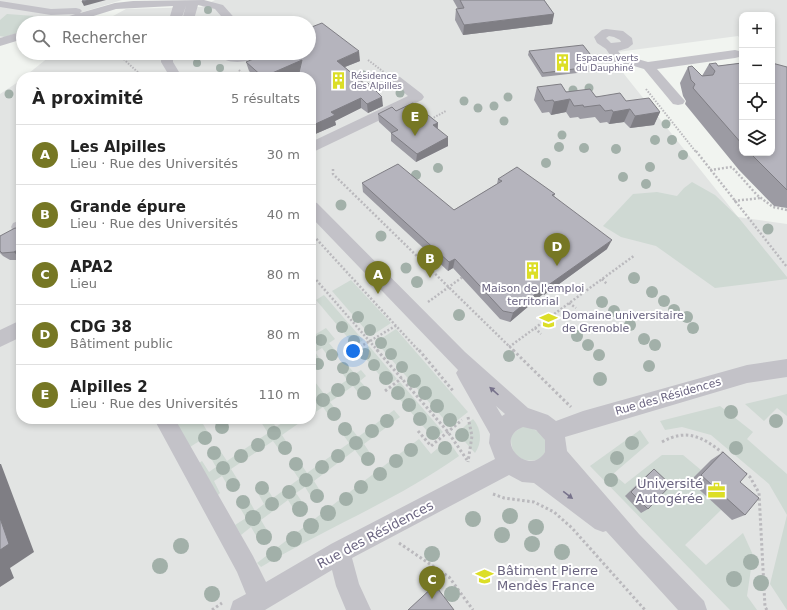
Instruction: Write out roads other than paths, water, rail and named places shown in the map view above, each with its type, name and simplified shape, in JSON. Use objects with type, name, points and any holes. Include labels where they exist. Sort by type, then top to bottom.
[{"type":"street","points":[[178,16],[187,1]]},
{"type":"street","points":[[187,1],[187,16]]},
{"type":"street","points":[[63,16],[134,4],[187,1],[219,7],[226,16]]},
{"type":"street","points":[[0,4],[45,16]]},
{"type":"street","points":[[0,14],[19,8]]},
{"type":"street","points":[[81,16],[103,9]]},
{"type":"street","points":[[0,42],[16,37]]},
{"type":"street","points":[[722,41],[738,58]]},
{"type":"street","points":[[612,47],[612,51],[620,61],[627,60],[648,66],[675,62],[738,58]]},
{"type":"street","points":[[167,60],[173,72]]},
{"type":"street","points":[[176,72],[178,60]]},
{"type":"street","points":[[675,62],[684,72]]},
{"type":"street","points":[[648,66],[678,101]]},
{"type":"street","points":[[316,146],[418,97],[395,80]]},
{"type":"street","points":[[316,211],[458,358],[523,417],[539,421],[552,432],[556,440],[556,455],[552,463],[545,468],[536,471],[523,470],[510,463],[501,449],[501,433],[504,426],[509,421],[523,417]]},
{"type":"street","points":[[0,339],[16,331]]},
{"type":"street","points":[[458,358],[501,433]]},
{"type":"street","name":"Rue des Résidences","points":[[552,432],[583,421],[747,374],[787,368]]},
{"type":"street","points":[[167,424],[245,564],[251,604]]},
{"type":"street","points":[[556,455],[631,542],[695,610]]},
{"type":"street","name":"Rue des Résidences","points":[[251,604],[339,552],[510,463]]},
{"type":"street","points":[[536,471],[631,542]]},
{"type":"street","points":[[339,552],[348,586],[359,610]]},
{"type":"place","name":"Espaces verts du Dauphiné","points":[[563,63]]},
{"type":"place","name":"Résidence des Alpilles","points":[[338,81]]},
{"type":"place","name":"Alpilles 2","points":[[415,136]]},
{"type":"place","name":"CDG 38","points":[[557,266]]},
{"type":"place","name":"Maison de l'emploi territorial","points":[[533,270]]},
{"type":"place","name":"Grande épure","points":[[430,278]]},
{"type":"place","name":"Les Alpilles","points":[[378,294]]},
{"type":"place","name":"Domaine universitaire de Grenoble","points":[[549,321]]},
{"type":"place","name":"Université Autogérée","points":[[716,490]]},
{"type":"place","name":"Bâtiment Pierre Mendès France","points":[[484,577]]},
{"type":"place","name":"APA2","points":[[432,599]]}]
